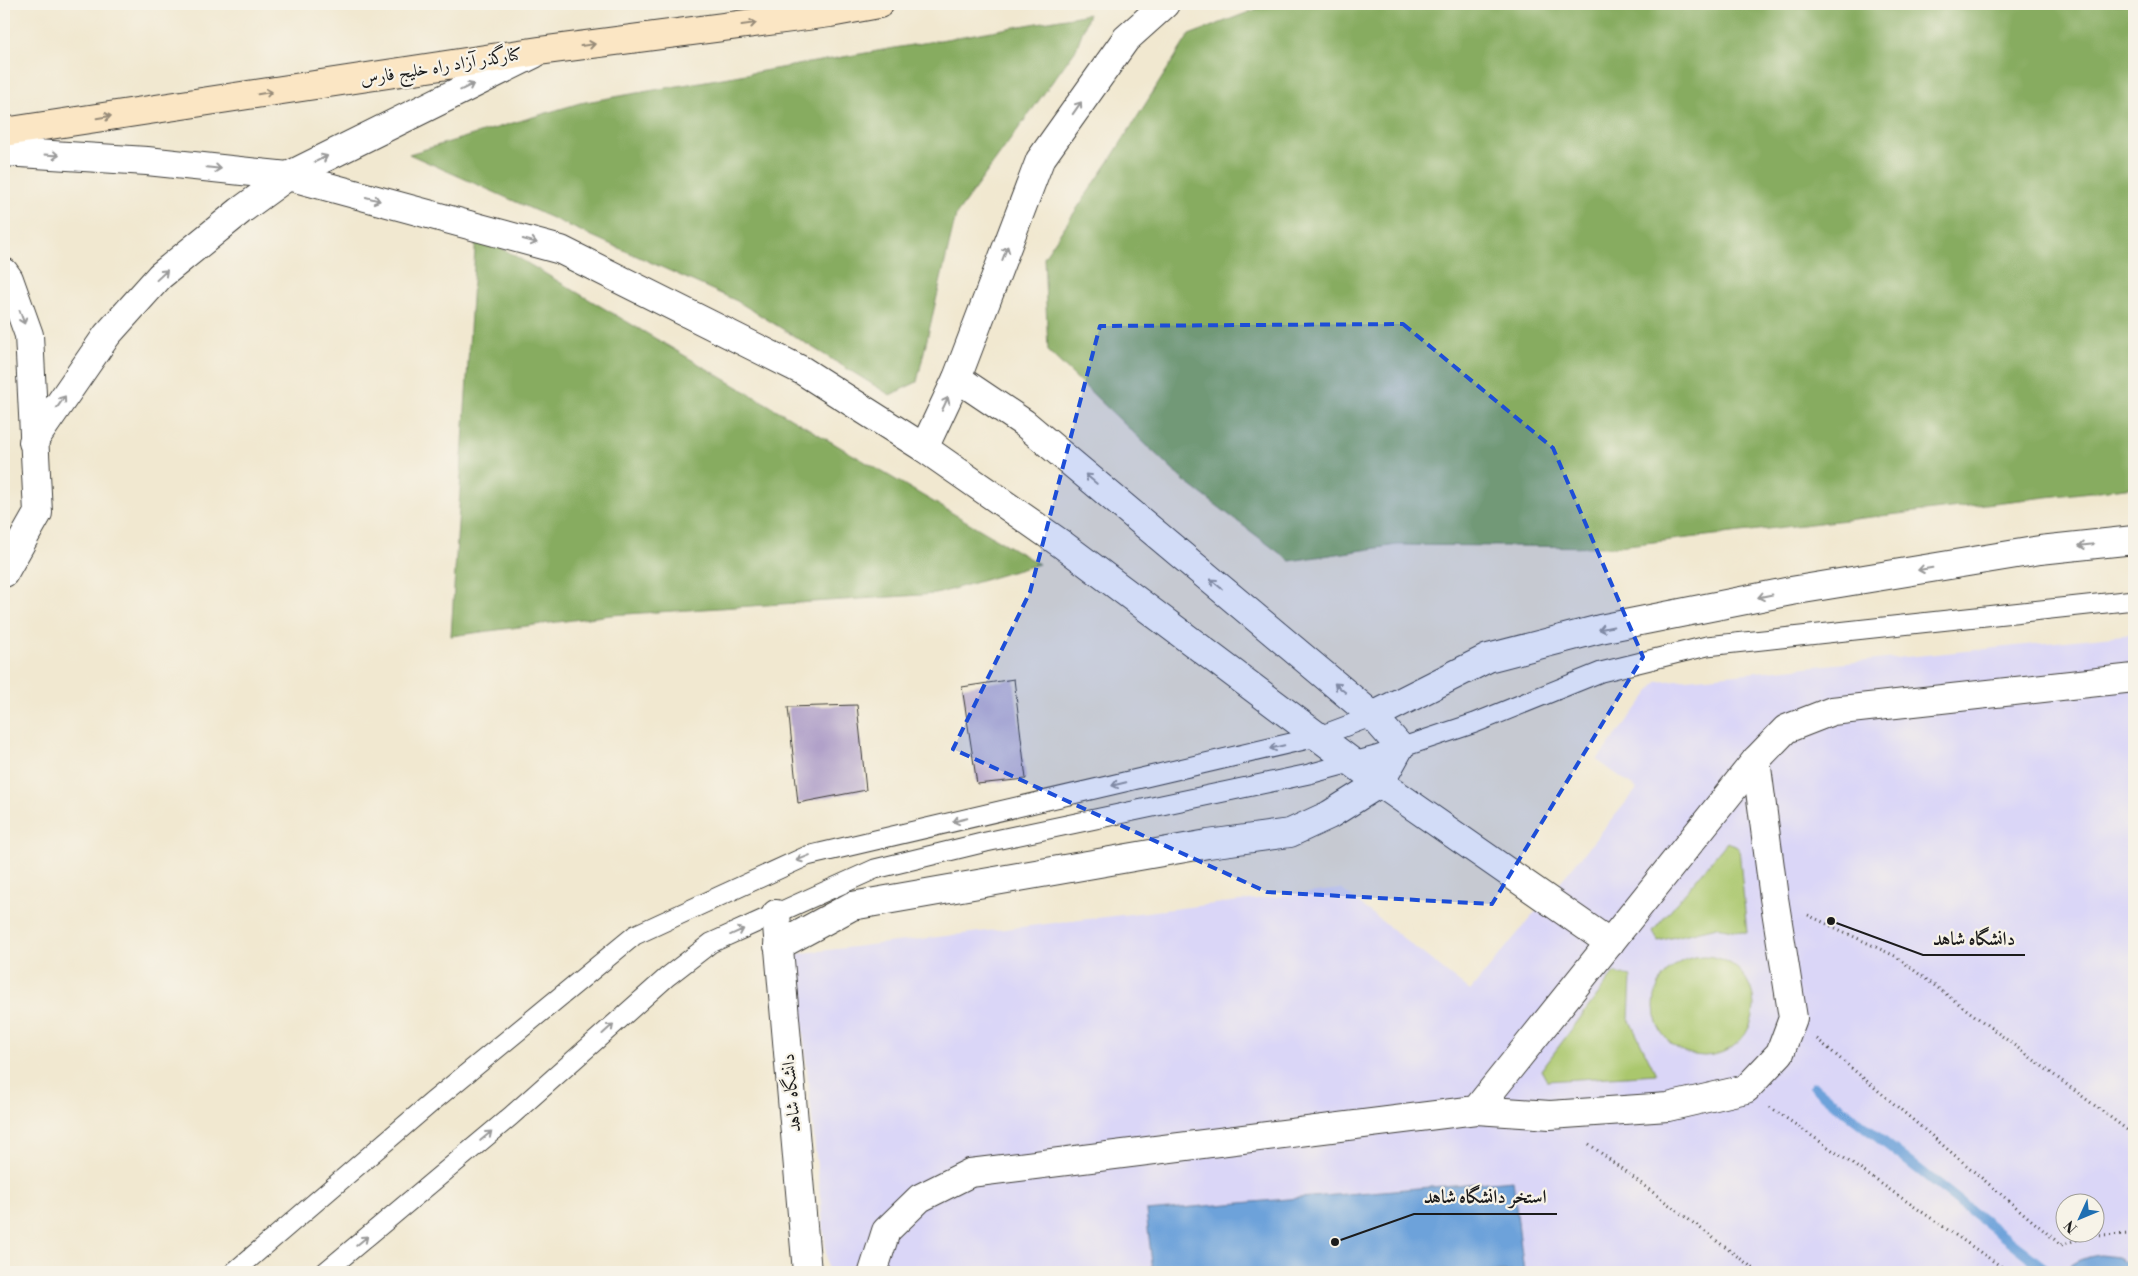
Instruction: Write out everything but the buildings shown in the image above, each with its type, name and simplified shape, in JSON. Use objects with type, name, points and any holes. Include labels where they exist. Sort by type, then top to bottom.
[{"type":"main road","name":"کنارگذر آزاد راه خلیج فارس","points":[[4,132],[539,51],[830,13],[879,4]]},
{"type":"street","points":[[924,448],[957,378],[1040,160],[1126,40],[1165,4]]},
{"type":"street","points":[[33,442],[107,335],[160,276],[240,211],[288,176],[539,51]]},
{"type":"street","points":[[4,152],[147,161],[288,176],[561,250],[803,370],[924,448],[1064,546],[1380,783],[1610,943]]},
{"type":"street","points":[[4,272],[9,279],[29,335],[38,513],[4,573]]},
{"type":"street","points":[[778,946],[852,906],[1208,844],[1290,833],[1329,815],[1380,783],[1400,747],[1373,716],[1024,423],[957,378]]},
{"type":"street","points":[[1373,716],[1488,658],[1600,629],[1819,587],[2040,550],[2134,540]]},
{"type":"street","points":[[1476,1110],[1756,760],[1786,729],[1832,711],[2134,678]]},
{"type":"street","points":[[873,1272],[886,1231],[920,1198],[970,1172],[1476,1110],[1550,1115],[1668,1107],[1745,1090],[1780,1053],[1793,1018],[1774,898],[1756,760]]},
{"type":"street","name":"دانشگاه شاهد","points":[[776,914],[806,1272]]},
{"type":"lane","points":[[325,1272],[511,1116],[667,977],[711,943],[876,868],[986,842],[1310,774],[1475,723],[1601,672],[1706,646],[2134,600]]},
{"type":"lane","points":[[234,1272],[432,1102],[635,935],[807,856],[1317,737],[1373,716]]},
{"type":"path","points":[[1774,898],[1895,956],[2134,1135]]},
{"type":"path","points":[[1793,1018],[2061,1245],[2091,1235],[2134,1234]]},
{"type":"path","points":[[1745,1090],[2009,1272]]},
{"type":"path","points":[[1550,1115],[1758,1272]]},
{"type":"highlighted area","points":[[1403,324],[1553,448],[1643,657],[1492,904],[1267,892],[953,749],[1030,592],[1100,326]]},
{"type":"shaded area","points":[[2134,634],[2134,1272],[828,1272],[795,954],[1341,889],[1470,991],[1637,789],[1597,760],[1657,682]]},
{"type":"green space","points":[[1270,4],[2134,4],[2134,487],[1610,547],[1397,545],[1290,561],[1183,480],[1048,351],[1044,257],[1110,160],[1189,35]]},
{"type":"green space","points":[[1089,14],[1076,49],[956,215],[917,382],[890,395],[737,301],[409,154],[580,103]]},
{"type":"green space","points":[[476,233],[1039,564],[936,594],[611,615],[451,636]]},
{"type":"green space","points":[[1727,842],[1739,848],[1747,933],[1717,927],[1658,941],[1653,931]]},
{"type":"green space","points":[[1704,956],[1723,959],[1740,970],[1751,987],[1754,1006],[1751,1025],[1740,1042],[1723,1053],[1704,1056],[1685,1053],[1668,1042],[1657,1025],[1654,1006],[1657,987],[1668,970],[1685,959]]},
{"type":"green space","points":[[1614,973],[1631,977],[1629,1019],[1656,1074],[1547,1081],[1541,1070]]},
{"type":"water","points":[[1513,1180],[1524,1272],[1153,1272],[1146,1211]]},
{"type":"water","points":[[2100,1255],[2117,1257],[2132,1265],[2134,1272],[2062,1272],[2080,1260]]},
{"type":"waterway","points":[[1814,1087],[2049,1272]]},
{"type":"place","name":"دانشگاه شاهد","points":[[1831,921]]},
{"type":"place","name":"استخر دانشگاه شاهد","points":[[1335,1242]]}]
